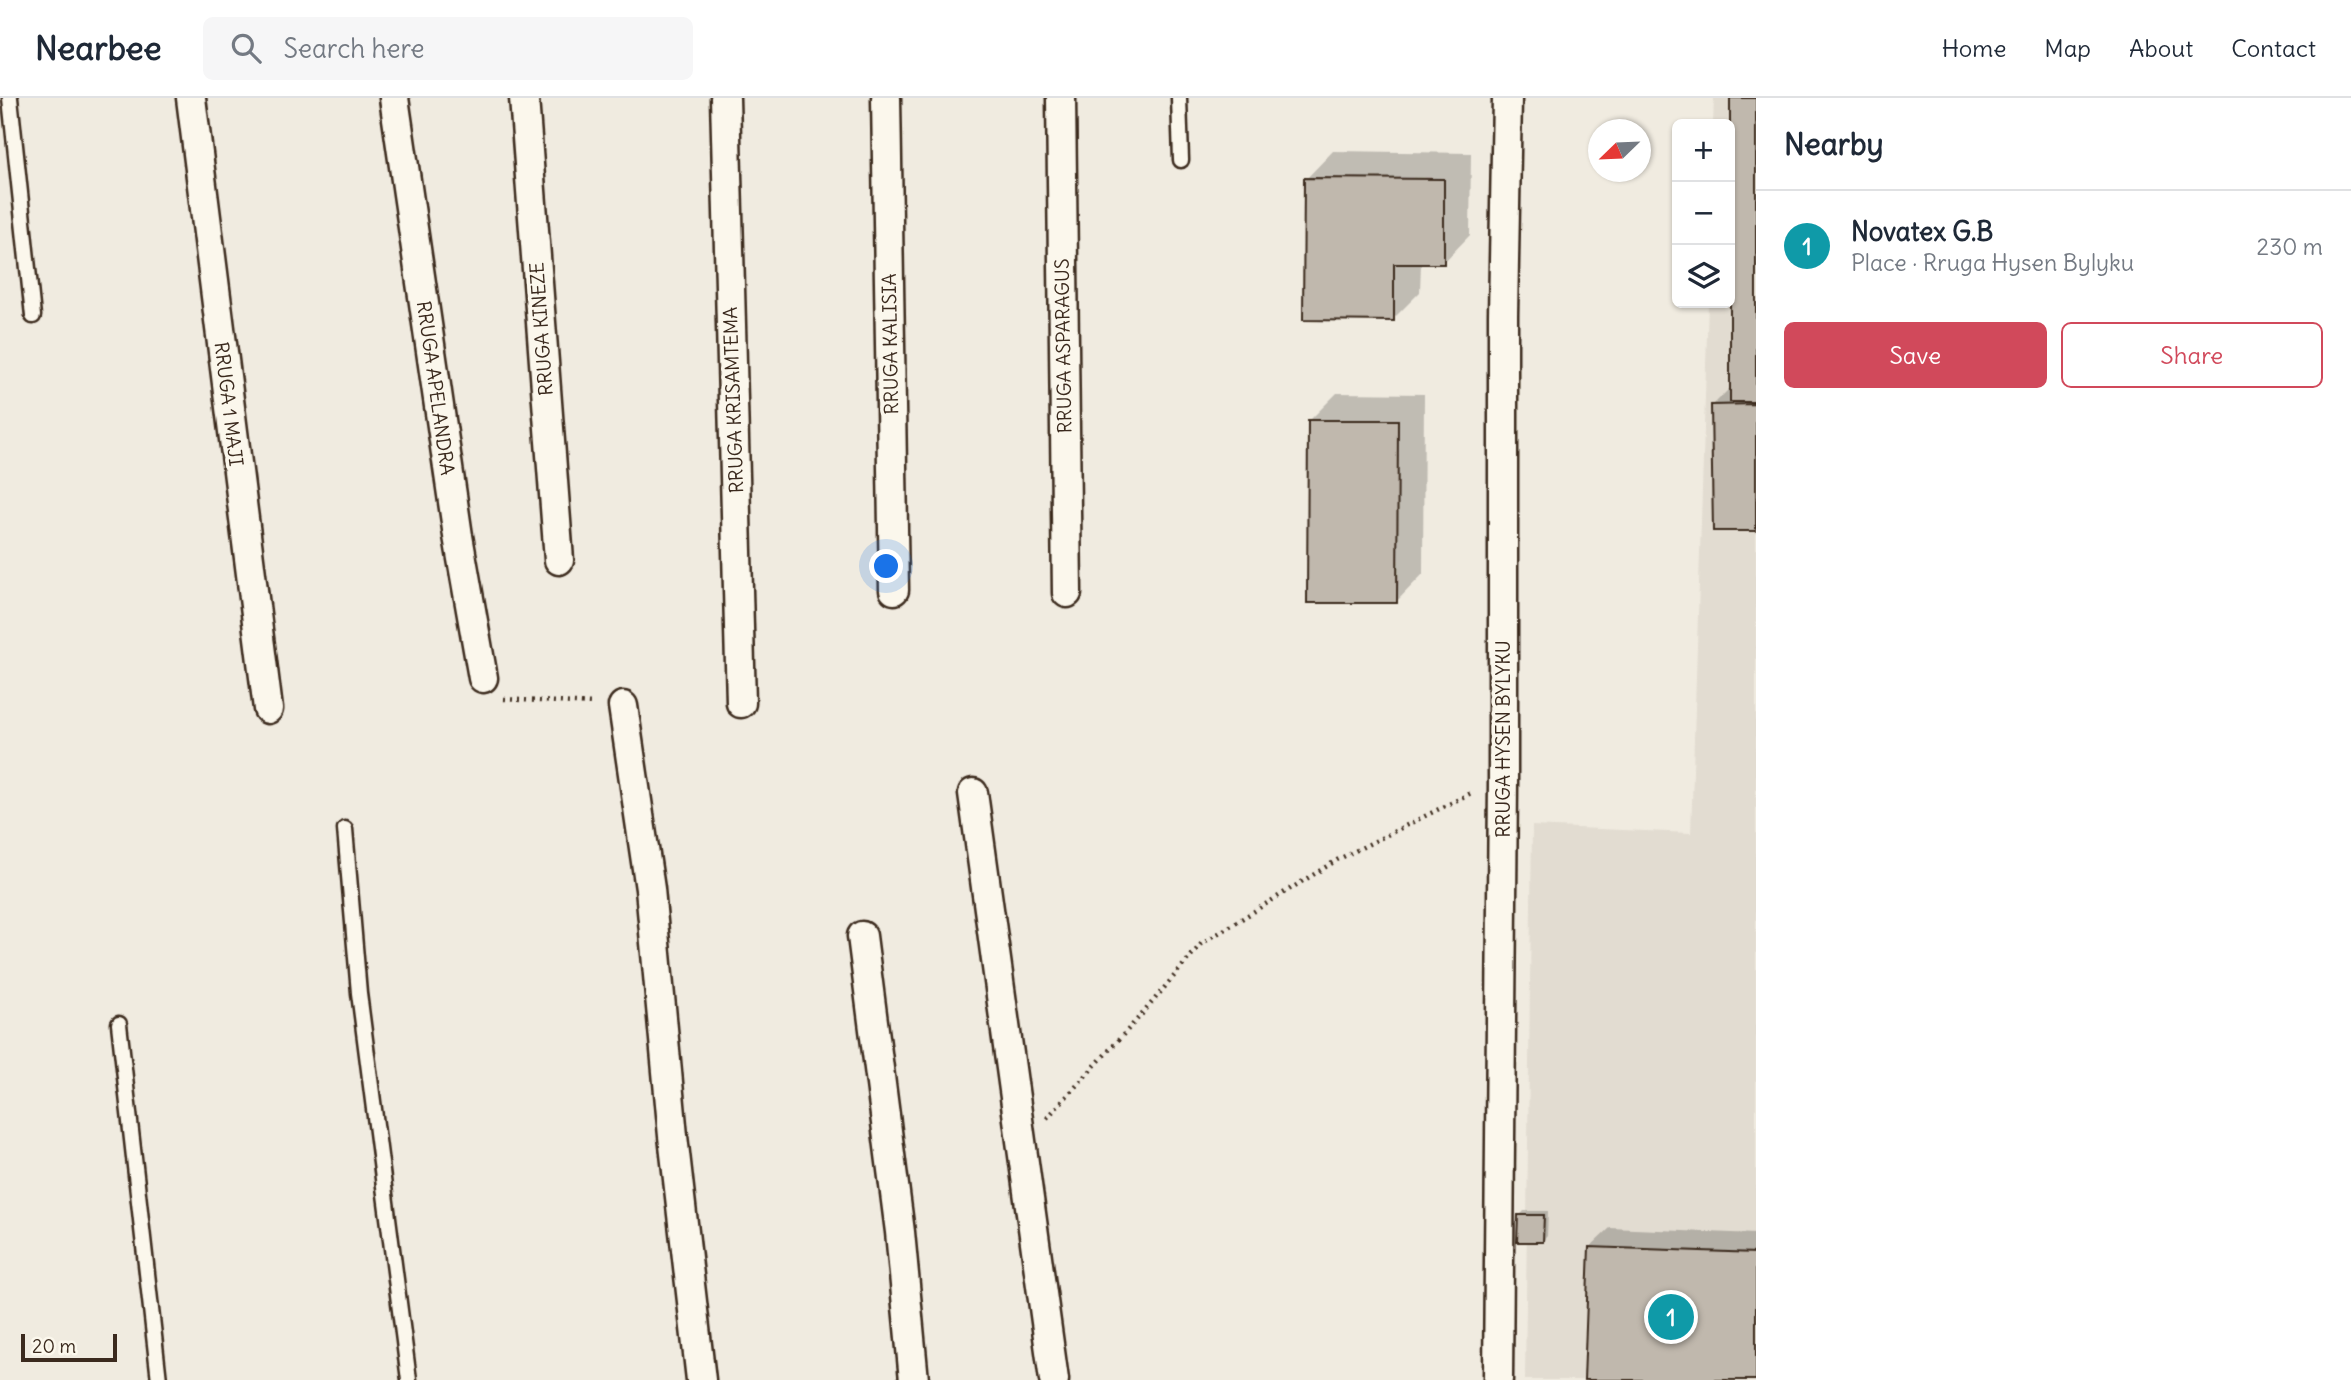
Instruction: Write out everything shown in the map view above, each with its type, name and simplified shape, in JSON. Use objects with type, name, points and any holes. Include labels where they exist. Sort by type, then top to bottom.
[{"type":"street","name":"RRUGA 1 MAJI","points":[[191,98],[268,709]]},
{"type":"street","name":"RRUGA APELANDRA","points":[[394,98],[456,522],[483,678]]},
{"type":"street","name":"RRUGA KINEZE","points":[[524,98],[559,560]]},
{"type":"street","name":"RRUGA KRISAMTEMA","points":[[725,98],[741,703]]},
{"type":"street","name":"RRUGA KALISIA","points":[[886,98],[894,590]]},
{"type":"street","name":"RRUGA ASPARAGUS","points":[[1061,98],[1067,593]]},
{"type":"street","name":"RRUGA HYSEN BYLYKU","points":[[1498,1380],[1503,781],[1503,315],[1507,98]]},
{"type":"street","points":[[623,706],[650,889],[673,1136],[701,1380]]},
{"type":"street","points":[[973,793],[1054,1380]]},
{"type":"street","points":[[862,936],[900,1232],[914,1380]]},
{"type":"lane","points":[[10,98],[33,316]]},
{"type":"lane","points":[[1179,98],[1181,160]]},
{"type":"lane","points":[[345,829],[359,993],[409,1380]]},
{"type":"lane","points":[[119,1024],[159,1380]]},
{"type":"path","points":[[483,678],[485,698],[623,706]]},
{"type":"path","points":[[1023,1145],[1143,1013],[1201,943],[1337,860],[1460,797],[1503,781]]},
{"type":"shaded area","points":[[1714,98],[1756,98],[1756,1380],[1525,1380],[1532,826],[1691,833],[1708,308],[1735,308],[1735,119],[1713,119]]},
{"type":"building","points":[[1730,98],[1756,98],[1756,402],[1730,402],[1730,308],[1735,308],[1735,119],[1730,119]]},
{"type":"building","points":[[1304,178],[1444,179],[1444,264],[1394,264],[1394,321],[1303,320]]},
{"type":"building","points":[[1756,404],[1756,531],[1713,531],[1711,405]]},
{"type":"building","points":[[1308,420],[1398,420],[1397,603],[1307,603]]},
{"type":"building","points":[[1518,1215],[1544,1215],[1543,1242],[1517,1242]]},
{"type":"building","points":[[1589,1247],[1756,1253],[1756,1380],[1584,1380]]},
{"type":"place","name":"Novatex G.B","points":[[1671,1317]]}]
